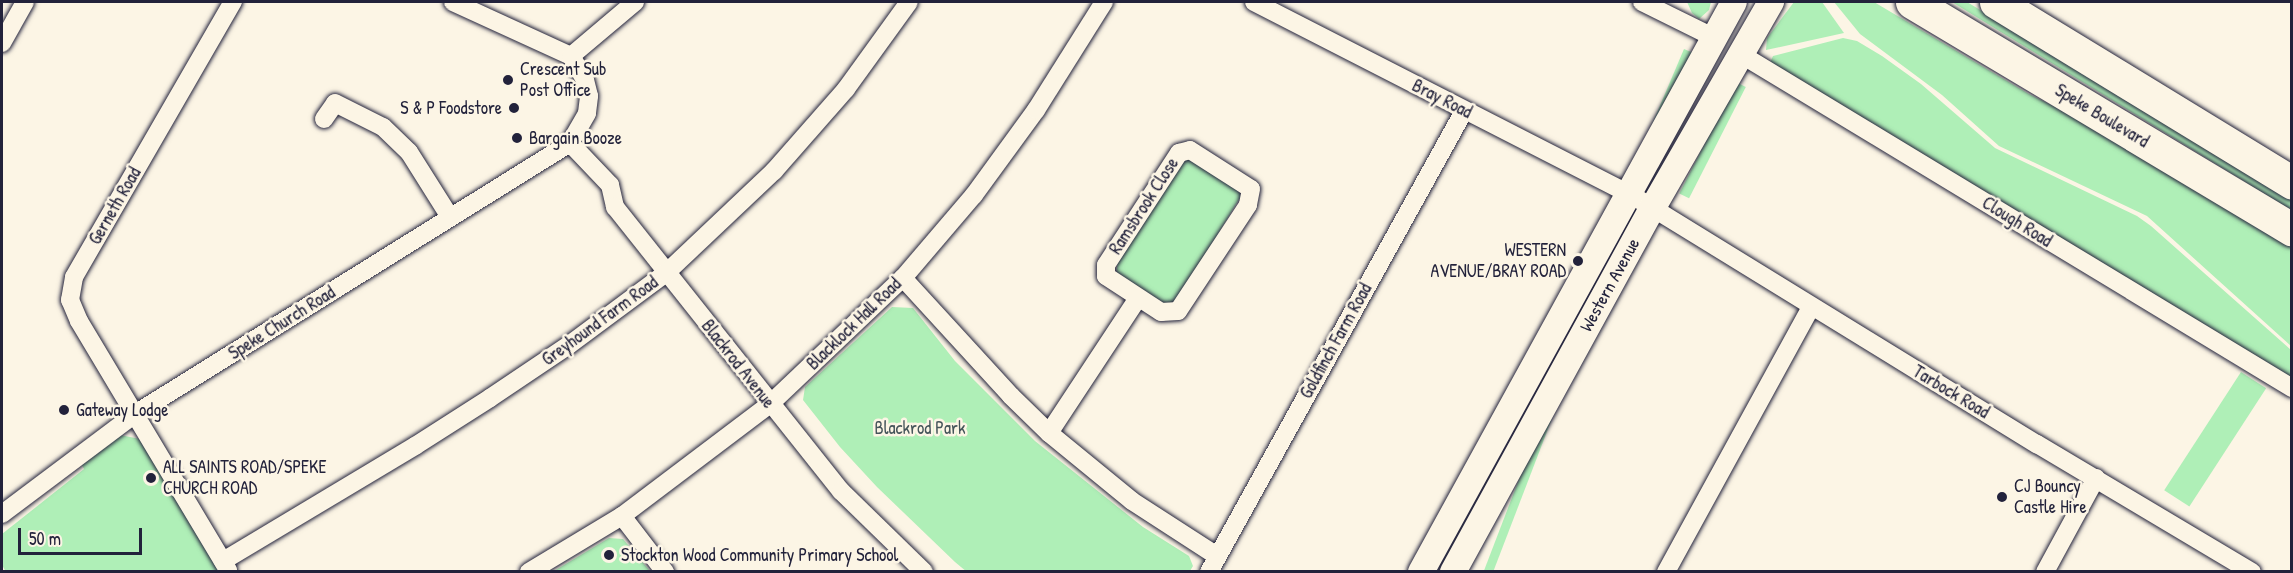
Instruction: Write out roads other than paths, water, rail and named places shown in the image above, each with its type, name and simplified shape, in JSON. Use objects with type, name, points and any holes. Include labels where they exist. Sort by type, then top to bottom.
[{"type":"highway","name":"Speke Boulevard","points":[[1912,2],[2292,229]]},
{"type":"highway","points":[[1996,2],[2292,183]]},
{"type":"street","points":[[2,43],[25,2]]},
{"type":"street","name":"Gerneth Road","points":[[226,566],[79,321],[70,300],[74,277],[233,2]]},
{"type":"street","points":[[453,2],[571,56],[585,80],[589,96],[587,113],[570,143]]},
{"type":"street","points":[[571,56],[635,2]]},
{"type":"street","name":"Greyhound Farm Road","points":[[226,566],[490,398],[569,345],[666,273],[774,171],[846,89],[909,2]]},
{"type":"street","name":"Blacklock Hall Road","points":[[529,572],[622,516],[770,404],[903,278],[975,195],[1015,139],[1104,2]]},
{"type":"street","name":"Bray Road","points":[[1254,2],[1630,194],[1652,209]]},
{"type":"street","points":[[1642,2],[1725,15]]},
{"type":"street","points":[[1942,2],[1975,21],[1986,46]]},
{"type":"street","name":"Western Avenue","points":[[1453,572],[1652,209],[1771,6]]},
{"type":"street","name":"Western Avenue","points":[[1421,572],[1630,194],[1725,15]]},
{"type":"street","name":"Clough Road","points":[[1742,56],[2292,388]]},
{"type":"street","points":[[324,119],[335,103],[383,127],[409,152],[450,217]]},
{"type":"street","name":"Goldfinch Farm Road","points":[[1213,564],[1464,111]]},
{"type":"street","name":"Speke Church Road","points":[[2,514],[135,414],[570,143]]},
{"type":"street","name":"Blackrod Avenue","points":[[570,143],[610,185],[615,207],[841,491],[924,572]]},
{"type":"street","name":"Ramsbrook Close","points":[[1190,150],[1251,189],[1248,205],[1178,311],[1161,312],[1138,298],[1106,276],[1106,265],[1179,153],[1190,150]]},
{"type":"street","name":"Tarbock Road","points":[[1652,209],[2252,572]]},
{"type":"street","points":[[903,278],[1011,396],[1049,433],[1213,564]]},
{"type":"street","points":[[1049,433],[1138,298]]},
{"type":"street","points":[[1666,572],[1811,307]]},
{"type":"street","points":[[2046,572],[2096,478]]},
{"type":"street","points":[[622,516],[665,572]]},
{"type":"place","name":"Crescent Sub Post Office","points":[[508,80]]},
{"type":"place","name":"S & P Foodstore","points":[[514,108]]},
{"type":"place","name":"Bargain Booze","points":[[517,138]]},
{"type":"place","name":"WESTERN AVENUE/BRAY ROAD","points":[[1578,261]]},
{"type":"place","name":"Gateway Lodge","points":[[64,410]]},
{"type":"place","name":"ALL SAINTS ROAD/SPEKE CHURCH ROAD","points":[[151,478]]},
{"type":"place","name":"CJ Bouncy Castle Hire","points":[[2002,497]]},
{"type":"place","name":"Stockton Wood Community Primary School","points":[[609,555]]},
{"type":"park label","name":"Blackrod Park","points":[[920,428]]}]
